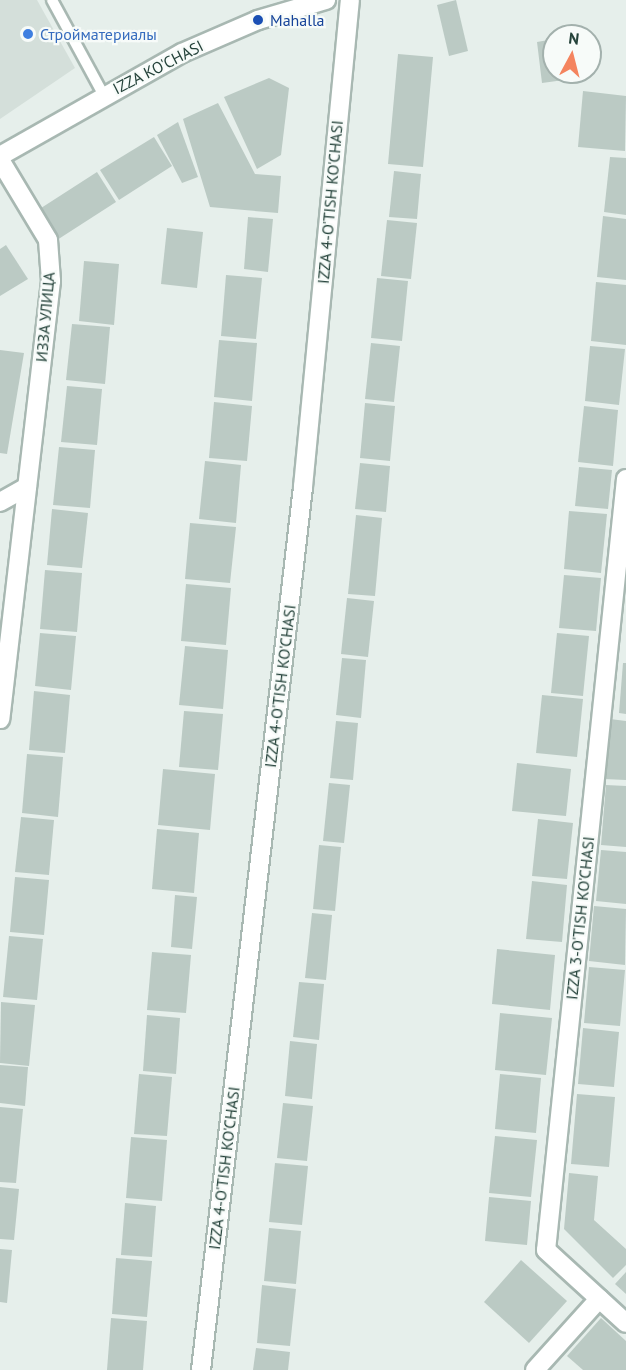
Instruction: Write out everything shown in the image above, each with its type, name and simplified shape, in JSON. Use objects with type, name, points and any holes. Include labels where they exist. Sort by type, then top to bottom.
[{"type":"street","name":"IZZA KO'CHASI","points":[[0,158],[103,94],[222,34],[326,0]]},
{"type":"street","name":"IZZA 4-O'TISH KO'CHASI","points":[[201,1370],[303,487],[350,0]]},
{"type":"street","name":"ИЗЗА УЛИЦА","points":[[0,158],[48,240],[51,281],[0,719]]},
{"type":"street","name":"IZZA 3-O'TISH KO'CHASI","points":[[626,479],[546,1250],[626,1323]]},
{"type":"street","points":[[0,502],[27,487]]},
{"type":"street","points":[[535,1370],[598,1299]]},
{"type":"lane","points":[[52,0],[103,94]]},
{"type":"shaded area","name":"Стройматериалы","points":[[0,0],[37,0],[75,68],[0,119]]},
{"type":"building","points":[[456,0],[468,51],[449,56],[437,5]]},
{"type":"building","points":[[542,41],[542,83],[537,42]]},
{"type":"building","points":[[398,54],[433,57],[423,167],[388,164]]},
{"type":"building","points":[[269,78],[289,88],[281,155],[257,169],[224,97]]},
{"type":"building","points":[[583,91],[626,96],[625,151],[578,147]]},
{"type":"building","points":[[218,103],[255,174],[281,176],[278,213],[210,207],[183,119]]},
{"type":"building","points":[[178,122],[198,177],[182,183],[157,135]]},
{"type":"building","points":[[154,137],[172,166],[119,200],[100,170]]},
{"type":"building","points":[[610,157],[626,158],[626,215],[604,212]]},
{"type":"building","points":[[394,171],[421,174],[417,219],[389,217]]},
{"type":"building","points":[[97,172],[116,202],[57,240],[38,210]]},
{"type":"building","points":[[603,216],[626,219],[626,280],[597,277]]},
{"type":"building","points":[[248,217],[273,219],[268,272],[244,269]]},
{"type":"building","points":[[387,220],[417,223],[411,279],[381,276]]},
{"type":"building","points":[[167,228],[203,232],[197,288],[161,284]]},
{"type":"building","points":[[6,245],[28,279],[0,296],[0,249]]},
{"type":"building","points":[[84,261],[119,264],[114,325],[79,321]]},
{"type":"building","points":[[226,275],[262,278],[256,339],[221,336]]},
{"type":"building","points":[[377,278],[408,281],[402,341],[371,338]]},
{"type":"building","points":[[596,282],[626,285],[626,345],[591,341]]},
{"type":"building","points":[[72,324],[110,327],[105,384],[66,380]]},
{"type":"building","points":[[219,340],[257,343],[252,401],[214,397]]},
{"type":"building","points":[[371,343],[400,346],[394,402],[365,399]]},
{"type":"building","points":[[590,346],[625,349],[619,405],[585,401]]},
{"type":"building","points":[[0,350],[24,353],[7,454],[0,453]]},
{"type":"building","points":[[67,386],[102,389],[97,445],[61,442]]},
{"type":"building","points":[[214,402],[252,406],[247,461],[209,458]]},
{"type":"building","points":[[365,403],[395,406],[390,461],[360,458]]},
{"type":"building","points":[[584,406],[618,410],[613,466],[578,462]]},
{"type":"building","points":[[59,447],[95,450],[90,508],[53,505]]},
{"type":"building","points":[[205,461],[241,465],[236,523],[199,519]]},
{"type":"building","points":[[360,463],[390,466],[386,512],[355,509]]},
{"type":"building","points":[[579,467],[612,470],[608,509],[575,506]]},
{"type":"building","points":[[52,509],[88,513],[82,568],[47,565]]},
{"type":"building","points":[[569,511],[607,514],[601,573],[564,569]]},
{"type":"building","points":[[356,515],[382,518],[375,596],[348,594]]},
{"type":"building","points":[[190,523],[236,527],[230,583],[185,579]]},
{"type":"building","points":[[45,570],[82,573],[77,632],[40,629]]},
{"type":"building","points":[[564,575],[601,578],[596,631],[559,628]]},
{"type":"building","points":[[186,584],[231,588],[226,645],[181,641]]},
{"type":"building","points":[[347,598],[374,601],[368,657],[341,654]]},
{"type":"building","points":[[40,633],[76,636],[71,690],[35,686]]},
{"type":"building","points":[[557,633],[589,636],[583,696],[551,693]]},
{"type":"building","points":[[185,646],[228,650],[223,709],[179,705]]},
{"type":"building","points":[[342,658],[366,660],[361,718],[336,715]]},
{"type":"building","points":[[623,663],[626,663],[626,714],[619,713]]},
{"type":"building","points":[[34,691],[70,695],[65,753],[29,750]]},
{"type":"building","points":[[542,695],[583,699],[577,757],[536,753]]},
{"type":"building","points":[[184,711],[223,714],[218,770],[179,767]]},
{"type":"building","points":[[610,719],[626,721],[626,780],[604,779]]},
{"type":"building","points":[[336,721],[358,723],[353,780],[330,778]]},
{"type":"building","points":[[27,754],[63,757],[58,817],[22,813]]},
{"type":"building","points":[[517,763],[571,769],[566,816],[512,811]]},
{"type":"building","points":[[163,769],[215,774],[210,830],[158,825]]},
{"type":"building","points":[[329,783],[350,785],[344,843],[323,841]]},
{"type":"building","points":[[606,785],[626,786],[626,847],[601,845]]},
{"type":"building","points":[[21,817],[54,820],[49,875],[15,872]]},
{"type":"building","points":[[538,819],[573,823],[567,879],[532,876]]},
{"type":"building","points":[[157,829],[199,833],[194,893],[152,889]]},
{"type":"building","points":[[319,845],[341,847],[335,911],[313,909]]},
{"type":"building","points":[[601,850],[626,852],[626,904],[596,901]]},
{"type":"building","points":[[15,877],[49,880],[44,935],[10,932]]},
{"type":"building","points":[[532,881],[567,885],[562,942],[526,939]]},
{"type":"building","points":[[175,895],[197,897],[192,949],[171,947]]},
{"type":"building","points":[[594,906],[626,909],[625,965],[589,961]]},
{"type":"building","points":[[312,913],[332,915],[326,980],[305,978]]},
{"type":"building","points":[[9,936],[43,939],[37,1000],[3,997]]},
{"type":"building","points":[[497,949],[555,955],[550,1010],[492,1004]]},
{"type":"building","points":[[152,952],[191,955],[186,1013],[147,1010]]},
{"type":"building","points":[[589,967],[625,970],[620,1026],[584,1023]]},
{"type":"building","points":[[299,982],[324,984],[319,1040],[293,1037]]},
{"type":"building","points":[[1,1002],[35,1005],[29,1066],[0,1063]]},
{"type":"building","points":[[500,1013],[552,1018],[546,1075],[495,1070]]},
{"type":"building","points":[[147,1015],[180,1018],[176,1074],[143,1071]]},
{"type":"building","points":[[583,1028],[619,1032],[614,1087],[578,1084]]},
{"type":"building","points":[[290,1041],[317,1044],[312,1099],[285,1096]]},
{"type":"building","points":[[0,1065],[28,1067],[25,1106],[0,1103]]},
{"type":"building","points":[[139,1074],[172,1077],[167,1136],[134,1134]]},
{"type":"building","points":[[500,1074],[541,1078],[536,1133],[495,1129]]},
{"type":"building","points":[[577,1094],[615,1097],[609,1167],[571,1164]]},
{"type":"building","points":[[283,1103],[313,1106],[307,1161],[277,1158]]},
{"type":"building","points":[[0,1107],[23,1109],[16,1183],[0,1182]]},
{"type":"building","points":[[495,1136],[537,1140],[531,1197],[489,1193]]},
{"type":"building","points":[[131,1137],[167,1140],[162,1201],[126,1198]]},
{"type":"building","points":[[275,1163],[308,1166],[302,1225],[269,1222]]},
{"type":"building","points":[[569,1173],[598,1176],[594,1220],[626,1249],[626,1265],[613,1278],[564,1229]]},
{"type":"building","points":[[0,1187],[19,1189],[14,1240],[0,1239]]},
{"type":"building","points":[[489,1197],[531,1201],[527,1245],[485,1241]]},
{"type":"building","points":[[125,1203],[156,1206],[152,1257],[121,1255]]},
{"type":"building","points":[[269,1228],[301,1231],[296,1284],[264,1281]]},
{"type":"building","points":[[0,1249],[12,1250],[7,1303],[0,1302]]},
{"type":"building","points":[[116,1258],[152,1261],[147,1317],[112,1314]]},
{"type":"building","points":[[521,1260],[567,1301],[529,1343],[484,1302]]},
{"type":"building","points":[[626,1272],[626,1294],[615,1284]]},
{"type":"building","points":[[262,1285],[296,1289],[290,1346],[257,1343]]},
{"type":"building","points":[[111,1318],[147,1321],[143,1370],[107,1370]]},
{"type":"building","points":[[601,1318],[626,1341],[626,1370],[583,1370],[567,1356]]},
{"type":"building","points":[[256,1348],[290,1352],[288,1370],[253,1370]]},
{"type":"place","name":"Mahalla","points":[[258,20]]},
{"type":"place","name":"Стройматериалы","points":[[28,34]]}]
